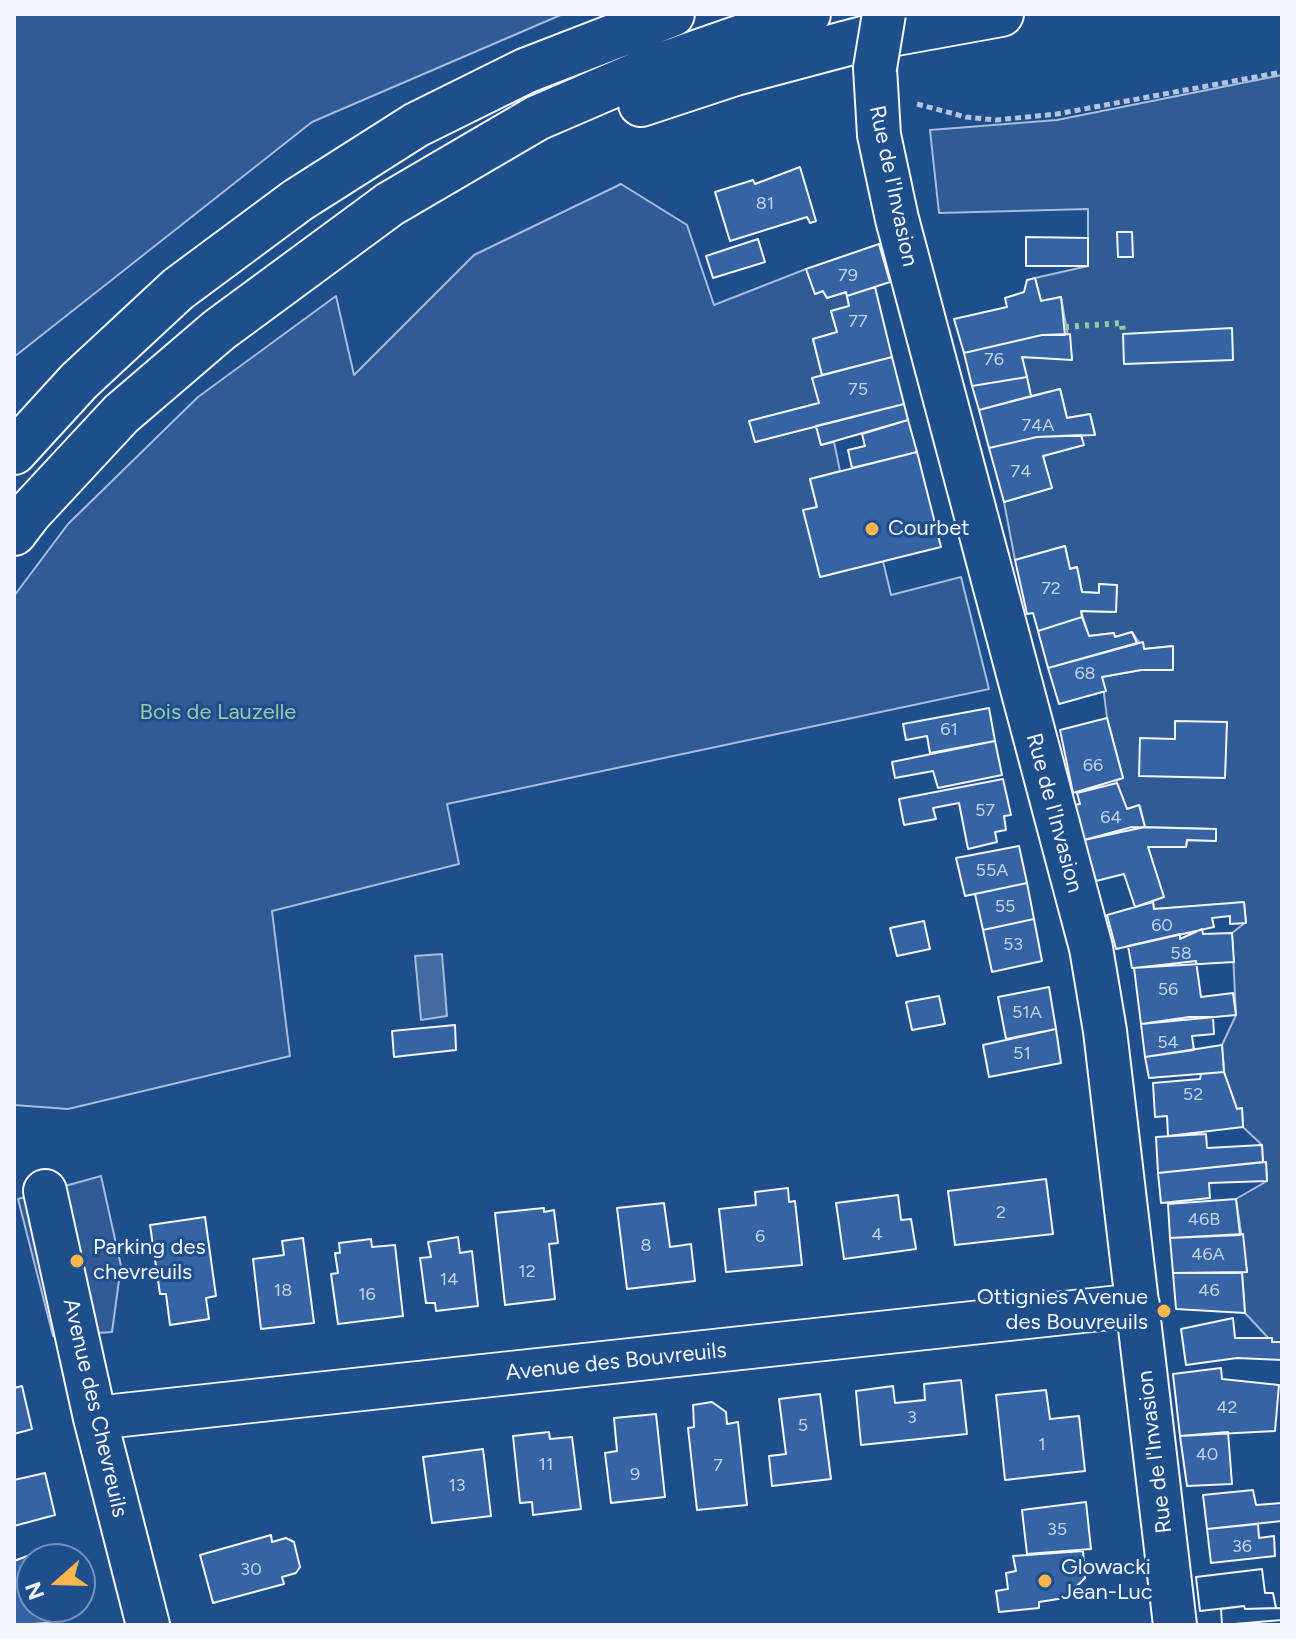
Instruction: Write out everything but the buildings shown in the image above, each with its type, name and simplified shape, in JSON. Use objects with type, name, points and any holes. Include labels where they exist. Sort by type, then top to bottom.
[{"type":"highway","points":[[14,452],[79,381],[178,289],[298,200],[430,118],[525,71],[672,14]]},
{"type":"highway","points":[[14,533],[30,512],[143,395],[219,330],[390,204],[537,118],[653,68],[808,14]]},
{"type":"highway","points":[[390,204],[589,121],[735,73],[863,39],[1001,14]]},
{"type":"street","name":"Rue de l'Invasion","points":[[884,14],[875,81],[879,135],[897,219],[1091,948],[1105,1031],[1175,1625]]},
{"type":"street","name":"Avenue des Chevreuils","points":[[45,1191],[95,1418],[148,1625]]},
{"type":"street","name":"Avenue des Bouvreuils","points":[[95,1418],[1138,1305]]},
{"type":"path","points":[[875,81],[966,117],[996,120],[1133,103],[1282,72]]},
{"type":"shaded area","points":[[14,14],[563,14],[312,122],[14,357]]},
{"type":"shaded area","points":[[1282,75],[1282,1342],[1272,1342],[1245,1313],[1242,1273],[1247,1271],[1236,1199],[1267,1181],[1266,1162],[1263,1162],[1262,1145],[1243,1127],[1242,1108],[1237,1109],[1224,1072],[1222,1045],[1236,1015],[1232,933],[1246,922],[1244,903],[1154,909],[1153,901],[1163,897],[1148,847],[1186,847],[1187,840],[1216,841],[1216,829],[1145,827],[1140,806],[1127,809],[1116,780],[1123,778],[1107,718],[1102,677],[1141,670],[1172,670],[1173,646],[1144,649],[1132,632],[1115,637],[1113,633],[1089,636],[1081,611],[1115,612],[1117,586],[1099,584],[1099,593],[1082,592],[1077,567],[1070,569],[1065,546],[1015,560],[1004,502],[1051,488],[1043,456],[1083,445],[1081,435],[1095,434],[1090,414],[1067,418],[1060,389],[1031,396],[1022,357],[1072,359],[1061,297],[1041,301],[1035,278],[1088,266],[1088,209],[939,213],[930,130],[1057,120]]},
{"type":"shaded area","points":[[621,184],[687,225],[714,305],[806,269],[815,294],[823,291],[827,298],[846,292],[849,306],[831,311],[837,332],[813,339],[822,375],[819,403],[750,421],[755,442],[816,426],[821,445],[834,442],[840,471],[810,479],[817,507],[820,577],[883,561],[891,595],[961,577],[989,689],[447,804],[459,864],[272,911],[290,1056],[68,1109],[14,1105],[14,596],[68,524],[198,397],[336,296],[354,375],[474,255]]},
{"type":"shaded area","points":[[442,954],[447,1016],[421,1020],[415,956]]},
{"type":"shaded area","name":"Parking des chevreuils","points":[[101,1176],[121,1266],[112,1332],[53,1336],[18,1199]]},
{"type":"hedge","points":[[1065,327],[1122,323],[1123,334]]},
{"type":"place","name":"Courbet","points":[[872,529]]},
{"type":"place","name":"Parking des chevreuils","points":[[77,1261]]},
{"type":"place","name":"Ottignies Avenue des Bouvreuils","points":[[1164,1311]]},
{"type":"place","name":"Glowacki Jean-Luc","points":[[1045,1581]]},
{"type":"park label","name":"Bois de Lauzelle","points":[[218,713]]}]
